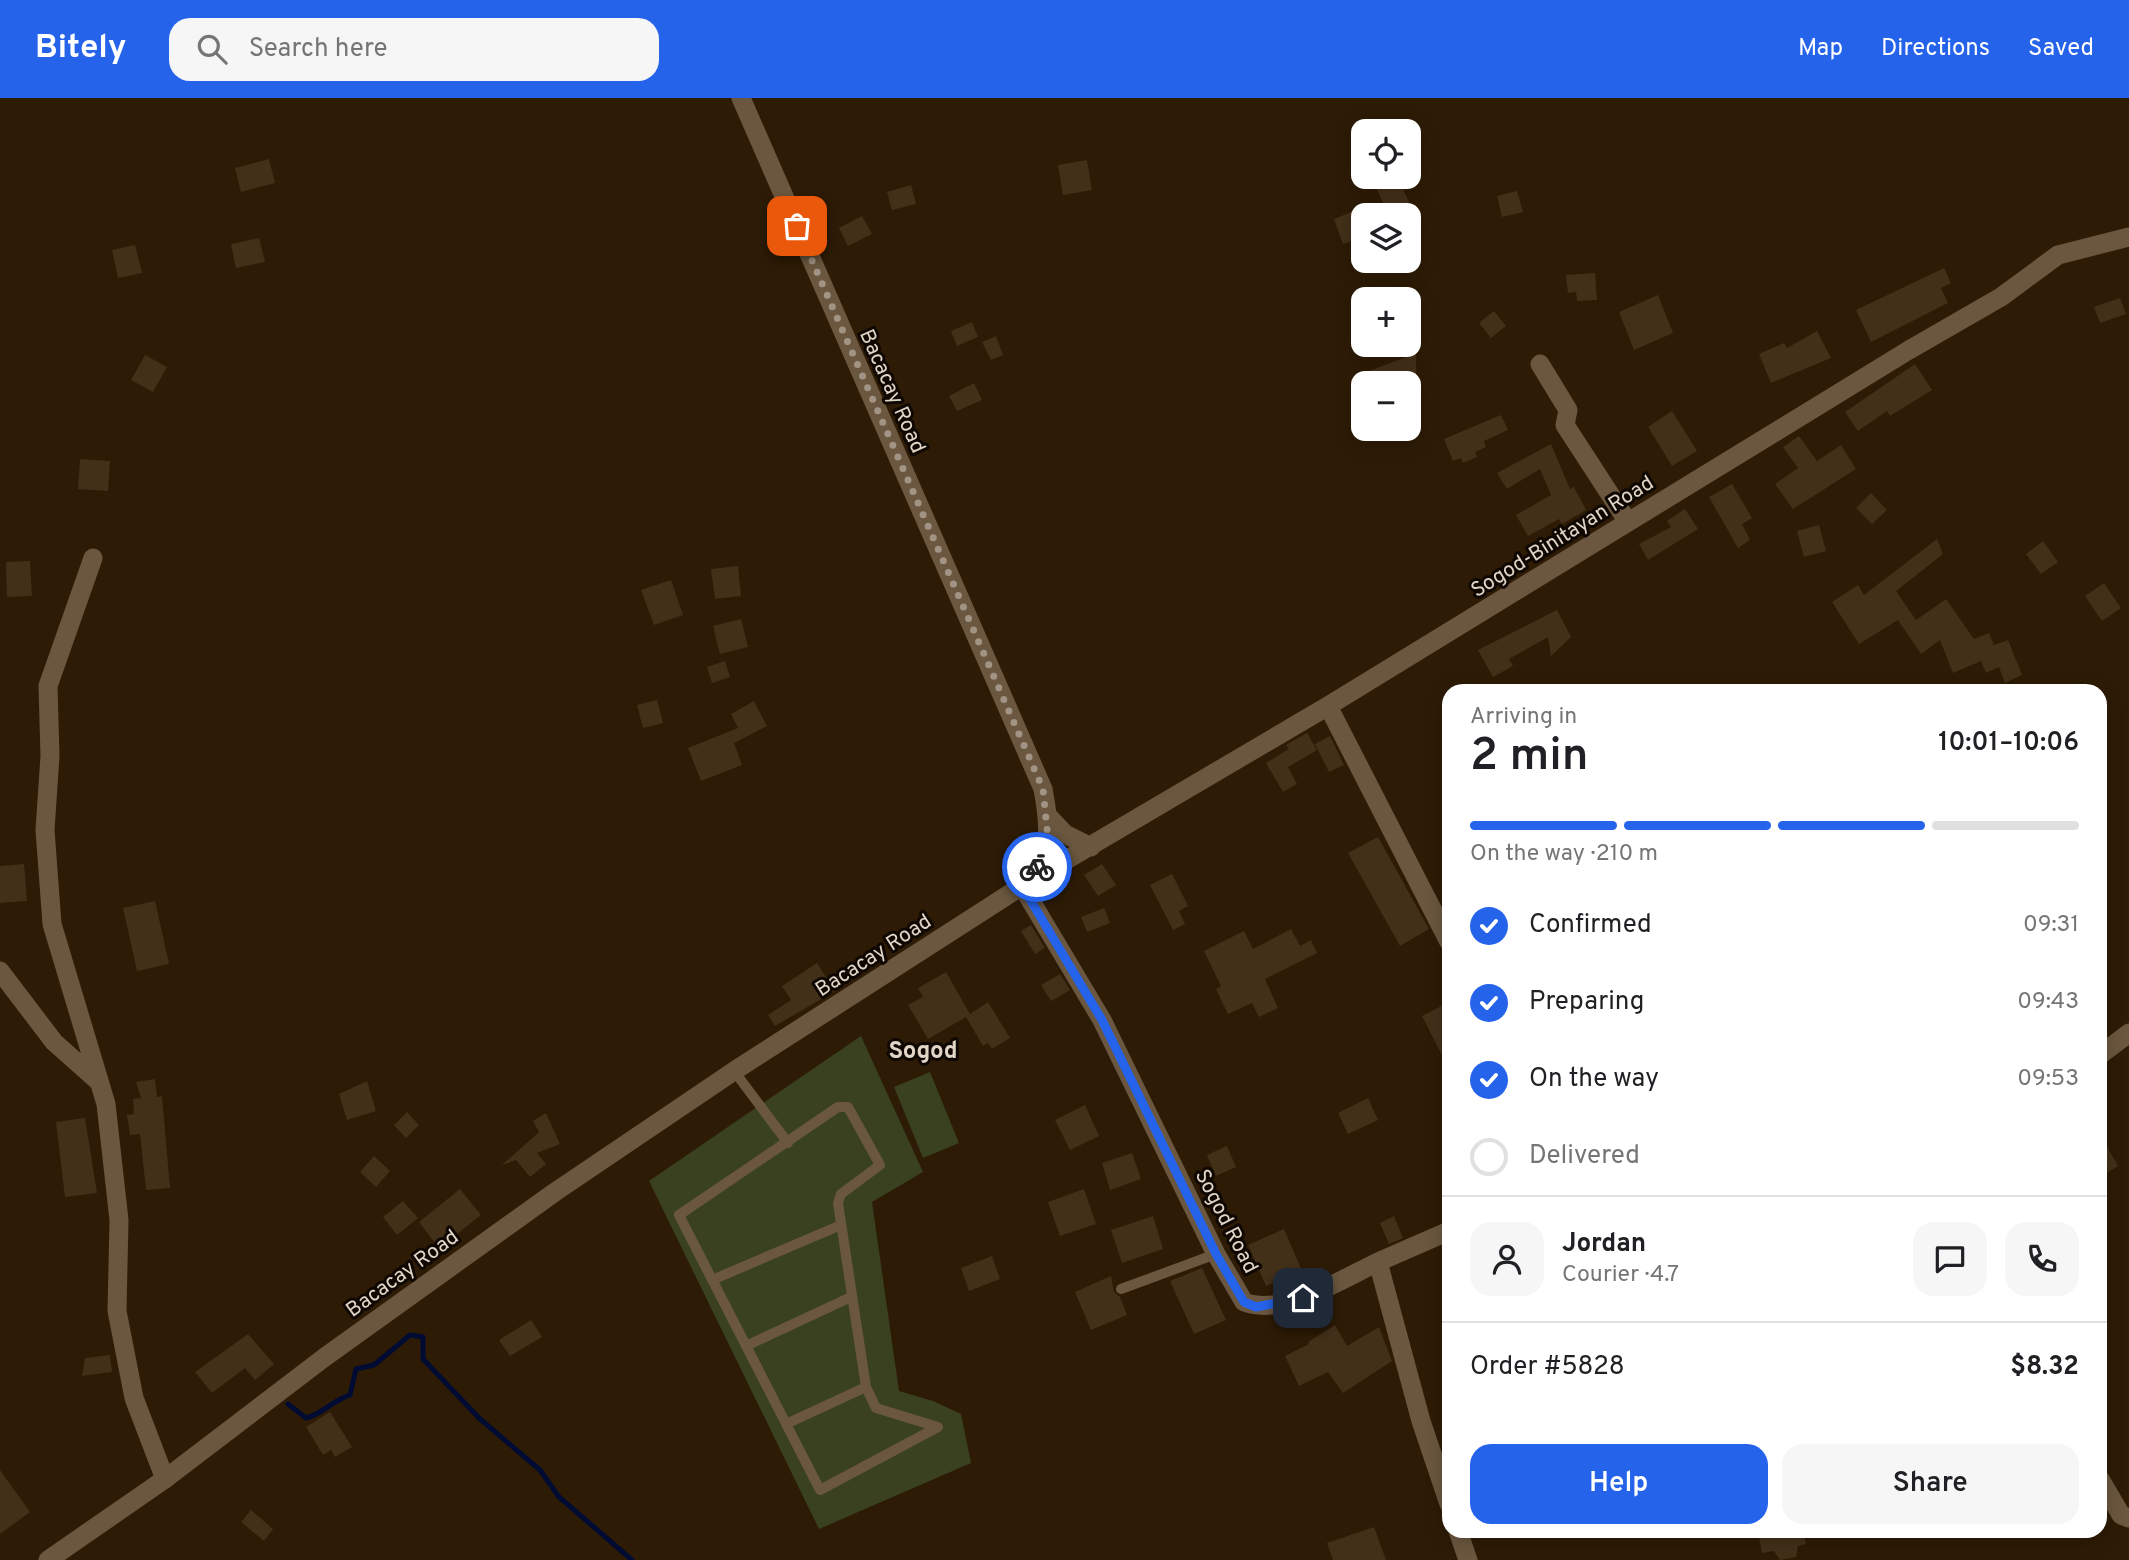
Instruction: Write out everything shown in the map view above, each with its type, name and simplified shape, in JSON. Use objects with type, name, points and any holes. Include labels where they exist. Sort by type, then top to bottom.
[{"type":"street","name":"Bacacay Road","points":[[56,1558],[346,1341],[555,1192],[734,1071],[1022,886],[1043,858],[1048,839],[1048,816],[1043,789],[741,98]]},
{"type":"street","name":"Sogod-Binitayan Road","points":[[1022,886],[1328,706],[1909,350],[2001,297],[2058,255],[2129,237]]},
{"type":"street","points":[[1539,364],[1568,410],[1565,425],[1628,522]]},
{"type":"street","points":[[93,558],[48,686],[50,756],[46,830],[52,924],[106,1104],[119,1220],[117,1311],[134,1398],[165,1479]]},
{"type":"street","points":[[1328,706],[1442,928]]},
{"type":"street","points":[[1048,816],[1065,834],[1091,847]]},
{"type":"street","name":"Sogod Road","points":[[1022,886],[1102,1020],[1216,1254],[1244,1302],[1256,1307],[1303,1298],[1442,1234]]},
{"type":"street","points":[[0,971],[54,1042],[100,1082]]},
{"type":"street","points":[[2107,1050],[2129,1033]]},
{"type":"street","points":[[1378,1262],[1421,1421],[1442,1483]]},
{"type":"street","points":[[2107,1491],[2121,1515],[2129,1518]]},
{"type":"street","points":[[1460,1538],[1468,1560]]},
{"type":"lane","points":[[734,1071],[788,1143]]},
{"type":"lane","points":[[838,1107],[848,1107],[880,1165],[841,1194],[838,1203],[866,1387],[876,1408],[939,1427],[820,1490],[679,1215],[788,1143],[838,1107]]},
{"type":"lane","points":[[712,1280],[841,1226]]},
{"type":"lane","points":[[1121,1289],[1216,1254]]},
{"type":"lane","points":[[746,1346],[851,1297]]},
{"type":"lane","points":[[786,1424],[866,1387]]},
{"type":"green space","points":[[861,1036],[923,1172],[872,1202],[899,1391],[933,1401],[961,1414],[971,1463],[819,1529],[649,1181]]},
{"type":"green space","points":[[930,1072],[959,1143],[923,1158],[894,1087]]},
{"type":"building","points":[[269,159],[275,183],[241,192],[235,168]]},
{"type":"building","points":[[1087,160],[1092,190],[1063,195],[1058,165]]},
{"type":"building","points":[[911,185],[916,204],[892,210],[887,192]]},
{"type":"building","points":[[1376,189],[1403,189],[1409,202],[1407,203],[1383,203]]},
{"type":"building","points":[[1517,191],[1523,212],[1502,217],[1497,196]]},
{"type":"building","points":[[1351,212],[1351,241],[1343,244],[1334,219]]},
{"type":"building","points":[[862,216],[872,234],[848,246],[839,228]]},
{"type":"building","points":[[259,238],[265,262],[236,268],[231,244]]},
{"type":"building","points":[[135,245],[142,273],[118,278],[112,250]]},
{"type":"building","points":[[1944,268],[1951,283],[1941,288],[1948,303],[1871,342],[1856,310]]},
{"type":"building","points":[[1595,273],[1597,300],[1577,301],[1576,292],[1568,293],[1566,275]]},
{"type":"building","points":[[1658,295],[1673,333],[1634,350],[1619,312]]},
{"type":"building","points":[[2120,298],[2126,314],[2100,323],[2094,307]]},
{"type":"building","points":[[1494,311],[1506,326],[1491,338],[1479,323]]},
{"type":"building","points":[[972,322],[978,337],[957,346],[951,331]]},
{"type":"building","points":[[1817,331],[1831,358],[1771,383],[1759,354],[1784,343],[1787,348]]},
{"type":"building","points":[[996,336],[1003,355],[991,360],[982,342]]},
{"type":"building","points":[[145,355],[167,367],[153,392],[131,380]]},
{"type":"building","points":[[1406,357],[1416,357],[1416,371],[1369,371]]},
{"type":"building","points":[[1915,364],[1932,390],[1890,416],[1887,411],[1858,431],[1845,412]]},
{"type":"building","points":[[974,383],[982,400],[957,411],[949,396]]},
{"type":"building","points":[[1672,411],[1697,451],[1672,466],[1648,427]]},
{"type":"building","points":[[1501,415],[1508,430],[1484,441],[1486,447],[1475,452],[1477,457],[1463,463],[1461,458],[1453,461],[1444,439]]},
{"type":"building","points":[[1799,436],[1817,461],[1841,445],[1856,469],[1793,509],[1775,484],[1798,468],[1783,447]]},
{"type":"building","points":[[1551,444],[1570,489],[1574,487],[1586,510],[1562,524],[1559,519],[1528,536],[1516,515],[1551,495],[1540,469],[1507,489],[1497,473]]},
{"type":"building","points":[[80,459],[110,461],[108,491],[78,489]]},
{"type":"building","points":[[1732,484],[1752,518],[1742,524],[1750,540],[1738,548],[1709,497]]},
{"type":"building","points":[[1871,493],[1887,510],[1872,524],[1856,508]]},
{"type":"building","points":[[1685,509],[1698,529],[1648,560],[1639,544],[1671,527],[1667,521]]},
{"type":"building","points":[[1819,525],[1826,551],[1804,557],[1797,531]]},
{"type":"building","points":[[1937,539],[1943,554],[1896,591],[1916,620],[1946,599],[1974,639],[1989,633],[1994,645],[2008,640],[2022,675],[2005,683],[1999,667],[1986,673],[1981,661],[1953,673],[1940,640],[1921,654],[1898,620],[1859,644],[1832,602],[1858,585],[1864,595]]},
{"type":"building","points":[[2043,541],[2058,562],[2041,574],[2026,554]]},
{"type":"building","points":[[30,561],[32,596],[7,597],[6,562]]},
{"type":"building","points":[[738,566],[741,596],[715,599],[711,569]]},
{"type":"building","points":[[671,580],[683,615],[654,625],[641,590]]},
{"type":"building","points":[[2104,583],[2121,608],[2102,621],[2085,596]]},
{"type":"building","points":[[1557,610],[1571,637],[1551,656],[1548,637],[1509,659],[1513,666],[1493,677],[1478,650]]},
{"type":"building","points":[[741,619],[748,647],[720,654],[713,626]]},
{"type":"building","points":[[725,661],[730,677],[712,683],[707,667]]},
{"type":"building","points":[[657,700],[663,723],[643,728],[637,705]]},
{"type":"building","points":[[754,701],[767,726],[734,743],[742,765],[701,781],[688,748],[738,728],[731,714]]},
{"type":"building","points":[[1307,733],[1317,750],[1288,767],[1297,784],[1283,792],[1266,763],[1289,749],[1286,745]]},
{"type":"building","points":[[1330,736],[1344,765],[1329,772],[1315,744]]},
{"type":"building","points":[[1378,837],[1429,929],[1400,946],[1348,853]]},
{"type":"building","points":[[24,864],[27,901],[0,903],[0,866]]},
{"type":"building","points":[[1102,864],[1116,885],[1098,896],[1084,875]]},
{"type":"building","points":[[1172,874],[1188,906],[1179,911],[1185,924],[1173,930],[1150,885]]},
{"type":"building","points":[[155,901],[169,964],[137,971],[123,908]]},
{"type":"building","points":[[1104,908],[1110,923],[1087,932],[1081,917]]},
{"type":"building","points":[[1031,925],[1045,948],[1035,954],[1021,931]]},
{"type":"building","points":[[1291,929],[1300,946],[1311,940],[1317,953],[1265,979],[1278,1008],[1259,1017],[1252,1003],[1228,1014],[1216,989],[1221,986],[1204,951],[1244,931],[1253,949]]},
{"type":"building","points":[[817,963],[835,991],[775,1026],[768,1015],[791,1000],[782,986]]},
{"type":"building","points":[[946,972],[970,1014],[988,1002],[1010,1038],[992,1049],[988,1043],[983,1046],[966,1017],[928,1039],[908,1005],[923,997],[918,988]]},
{"type":"building","points":[[1060,974],[1070,990],[1051,1001],[1041,985]]},
{"type":"building","points":[[1442,1006],[1442,1055],[1422,1016]]},
{"type":"building","points":[[155,1079],[157,1097],[162,1096],[170,1188],[146,1190],[140,1134],[130,1135],[127,1115],[134,1114],[133,1099],[141,1098],[136,1082]]},
{"type":"building","points":[[367,1081],[376,1111],[347,1120],[339,1094]]},
{"type":"building","points":[[1368,1098],[1378,1120],[1348,1134],[1338,1113]]},
{"type":"building","points":[[1085,1105],[1099,1136],[1070,1150],[1055,1120]]},
{"type":"building","points":[[407,1112],[419,1125],[406,1138],[394,1125]]},
{"type":"building","points":[[546,1113],[560,1144],[537,1153],[546,1164],[530,1177],[516,1160],[502,1165],[539,1132],[533,1121]]},
{"type":"building","points":[[85,1118],[97,1193],[65,1197],[56,1122]]},
{"type":"building","points":[[1227,1146],[1236,1167],[1216,1176],[1207,1155]]},
{"type":"building","points":[[2107,1146],[2118,1166],[2107,1173]]},
{"type":"building","points":[[1132,1153],[1141,1179],[1110,1190],[1102,1163]]},
{"type":"building","points":[[374,1156],[390,1171],[376,1187],[360,1172]]},
{"type":"building","points":[[460,1189],[481,1215],[439,1248],[419,1222]]},
{"type":"building","points":[[1084,1189],[1096,1224],[1060,1236],[1048,1202]]},
{"type":"building","points":[[403,1201],[418,1218],[397,1235],[383,1217]]},
{"type":"building","points":[[1153,1216],[1163,1249],[1122,1263],[1111,1230]]},
{"type":"building","points":[[1394,1216],[1403,1238],[1389,1244],[1380,1223]]},
{"type":"building","points":[[1284,1229],[1302,1271],[1266,1286],[1248,1245]]},
{"type":"building","points":[[992,1256],[1000,1279],[969,1291],[961,1268]]},
{"type":"building","points":[[1202,1268],[1226,1320],[1194,1334],[1170,1281]]},
{"type":"building","points":[[1111,1276],[1114,1292],[1120,1297],[1127,1315],[1091,1330],[1075,1292]]},
{"type":"building","points":[[531,1320],[542,1337],[510,1356],[499,1340]]},
{"type":"building","points":[[1335,1325],[1347,1346],[1379,1327],[1392,1361],[1343,1393],[1328,1372],[1299,1386],[1285,1356],[1309,1344],[1308,1342]]},
{"type":"building","points":[[248,1334],[274,1364],[255,1380],[245,1368],[212,1393],[195,1372]]},
{"type":"building","points":[[110,1355],[112,1372],[82,1376],[85,1358]]},
{"type":"building","points":[[330,1412],[352,1447],[335,1457],[331,1450],[323,1455],[306,1427]]},
{"type":"building","points":[[0,1470],[30,1512],[0,1534]]},
{"type":"building","points":[[251,1510],[273,1529],[264,1541],[241,1522]]},
{"type":"building","points":[[1374,1527],[1386,1560],[1333,1560],[1327,1543]]},
{"type":"building","points":[[1759,1538],[1805,1538],[1806,1544],[1798,1546],[1796,1557],[1780,1560],[1774,1551],[1762,1553]]},
{"type":"waterway","points":[[288,1404],[306,1418],[318,1413],[350,1395],[356,1369],[374,1365],[410,1335],[423,1337],[423,1359],[480,1419],[540,1470],[559,1497],[632,1560]]},
{"type":"way so far","points":[[797,226],[1043,789],[1048,816],[1048,839],[1043,858],[1037,867]]},
{"type":"district","name":"Sogod","points":[[923,1050]]},
{"type":"route","points":[[1037,867],[1022,886],[1102,1020],[1216,1254],[1244,1302],[1256,1307],[1303,1298]]}]
